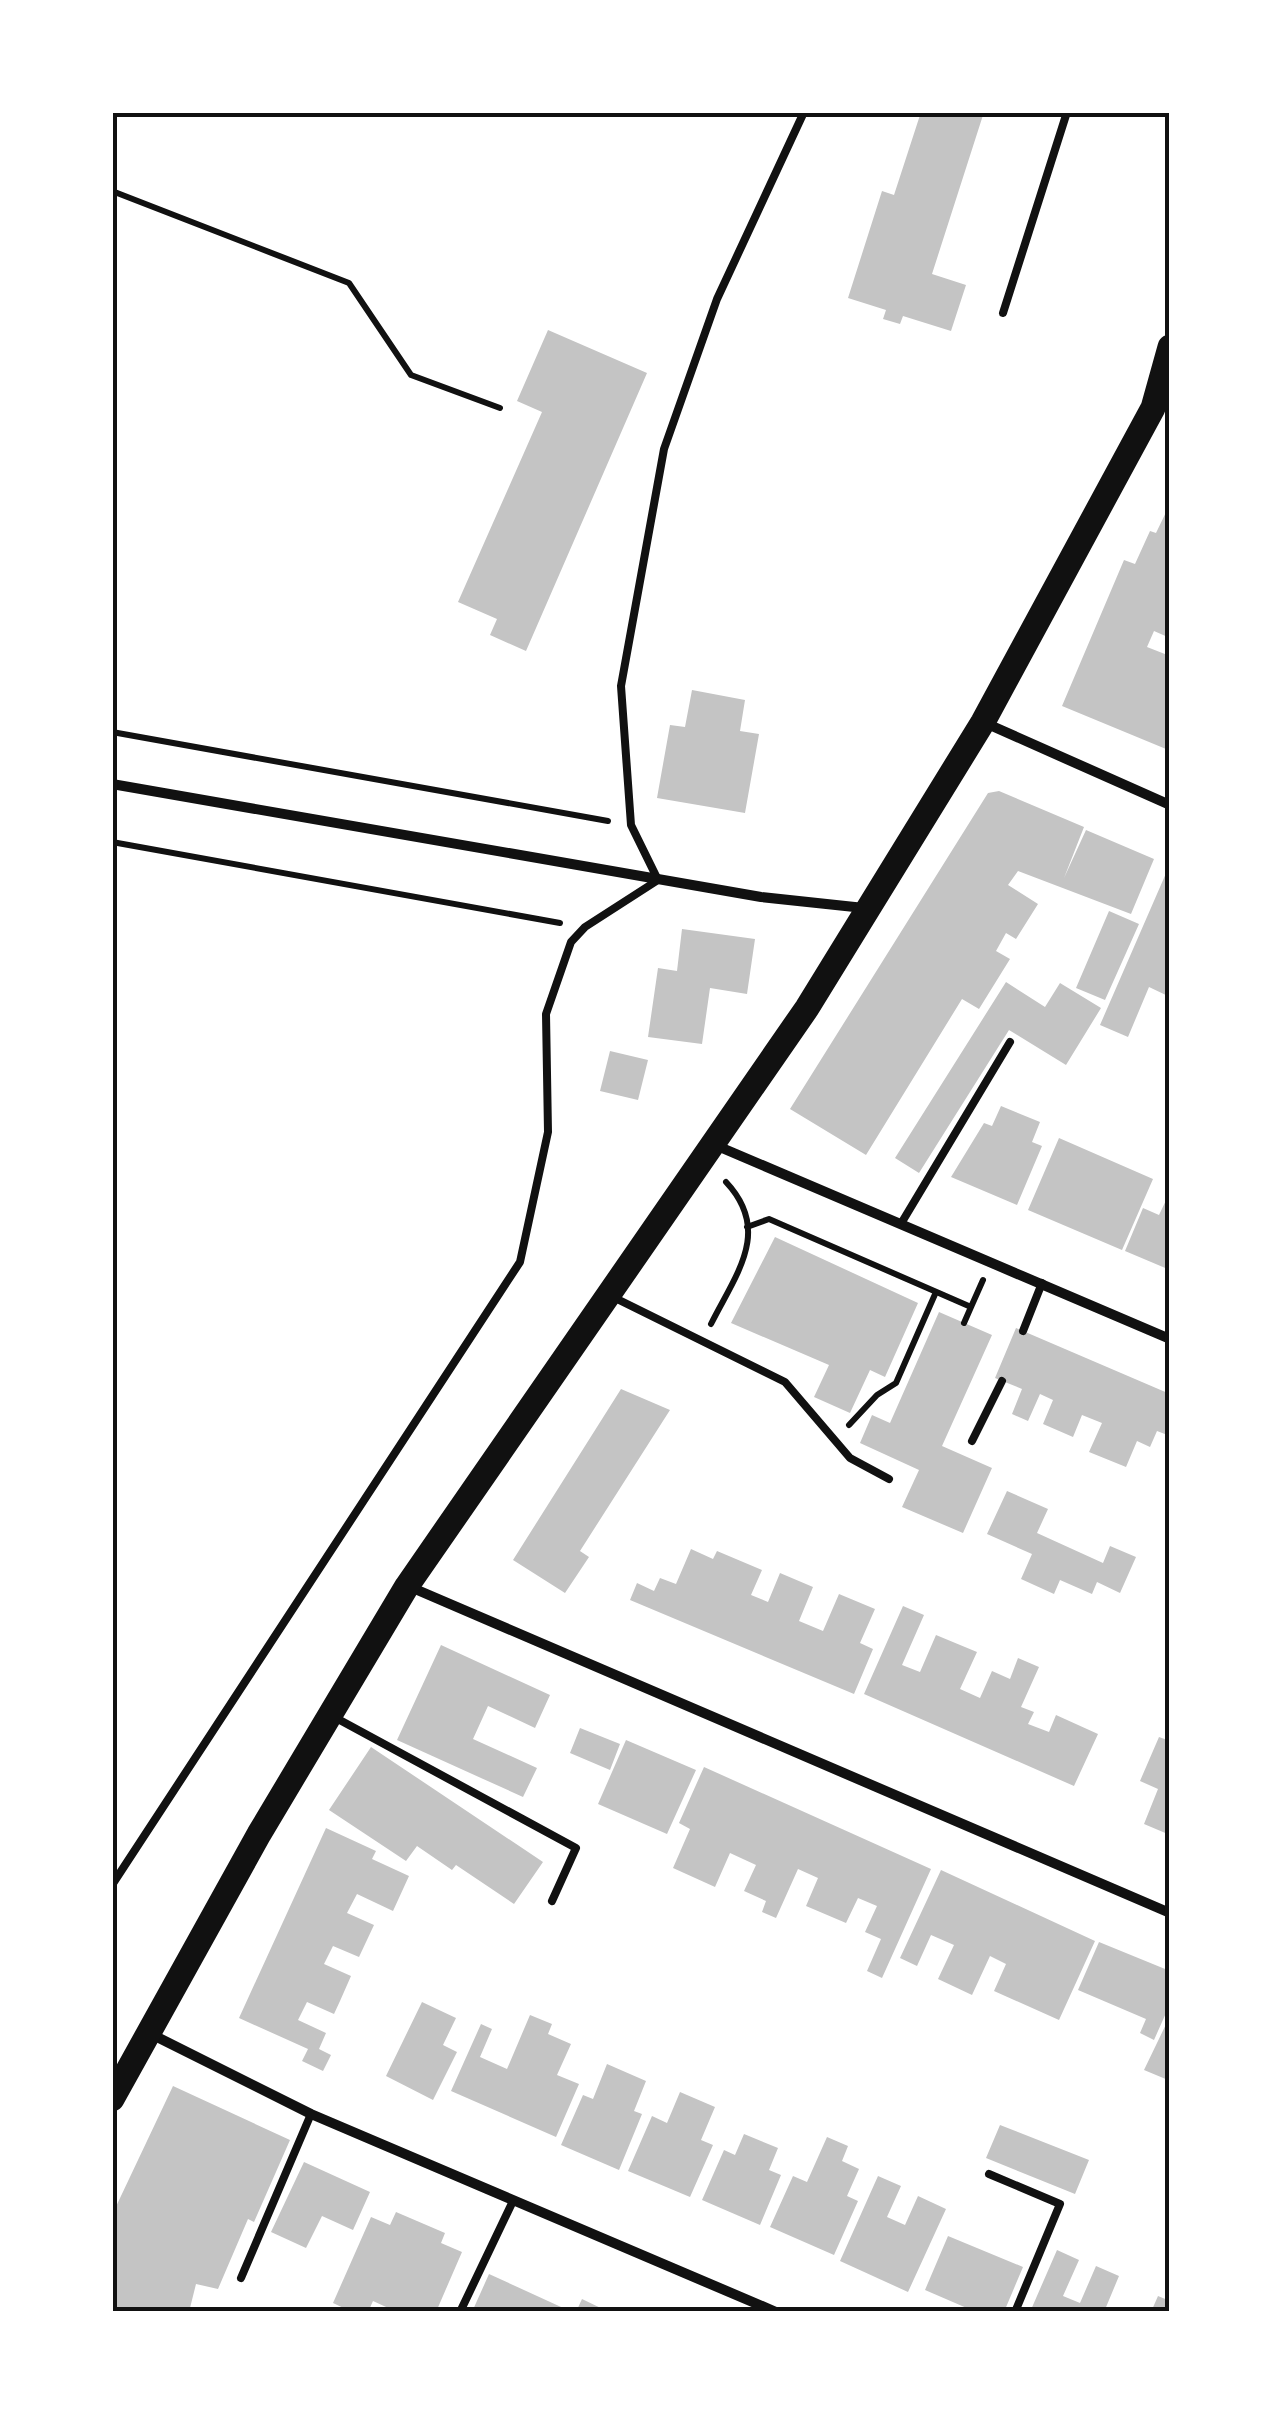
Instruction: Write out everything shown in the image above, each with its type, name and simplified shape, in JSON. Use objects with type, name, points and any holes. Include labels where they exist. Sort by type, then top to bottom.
[{"type":"main road","points":[[112,2099],[146,2032],[407,1586],[806,1008],[983,722],[1153,408],[1170,347]]},
{"type":"street","points":[[983,722],[1170,805]]},
{"type":"street","points":[[112,784],[760,898],[865,908]]},
{"type":"street","points":[[714,1144],[1170,1338]]},
{"type":"street","points":[[407,1586],[1170,1913]]},
{"type":"street","points":[[146,2032],[311,2114],[776,2312]]},
{"type":"lane","points":[[112,1885],[520,1262],[548,1132],[546,1014],[571,942],[585,927],[658,880],[630,825],[621,686],[664,449],[717,299],[804,112]]},
{"type":"lane","points":[[1002,313],[1066,112]]},
{"type":"lane","points":[[902,1222],[1010,1042]]},
{"type":"lane","points":[[1023,1331],[1042,1283]]},
{"type":"lane","points":[[608,1295],[784,1382],[850,1458],[889,1479]]},
{"type":"lane","points":[[972,1441],[1002,1380]]},
{"type":"lane","points":[[330,1714],[576,1848],[552,1901]]},
{"type":"lane","points":[[241,2278],[311,2114]]},
{"type":"lane","points":[[989,2174],[1060,2204],[1015,2312]]},
{"type":"lane","points":[[460,2312],[514,2201]]},
{"type":"path","points":[[112,191],[350,283],[411,375],[500,408]]},
{"type":"path","points":[[112,732],[630,825]]},
{"type":"path","points":[[112,842],[585,927]]},
{"type":"path","points":[[703,1342],[751,1245],[740,1196],[726,1182]]},
{"type":"path","points":[[747,1228],[769,1219],[971,1308]]},
{"type":"path","points":[[964,1323],[991,1261]]},
{"type":"path","points":[[819,1422],[848,1426],[877,1395],[896,1382],[936,1292]]},
{"type":"building","points":[[921,112],[984,112],[932,274],[966,285],[951,331],[903,316],[900,324],[883,319],[886,310],[848,298],[882,191],[894,195]]},
{"type":"building","points":[[548,330],[647,373],[526,651],[490,635],[497,619],[458,602],[542,412],[517,401]]},
{"type":"building","points":[[1170,504],[1170,638],[1154,631],[1147,647],[1170,656],[1166,749],[1062,706],[1124,560],[1135,564],[1150,531],[1156,533]]},
{"type":"building","points":[[692,690],[745,700],[740,731],[759,734],[745,813],[657,798],[670,725],[685,727]]},
{"type":"building","points":[[999,791],[1084,827],[1064,878],[1086,830],[1154,859],[1131,914],[1018,871],[1008,885],[1038,904],[1016,939],[1006,933],[996,951],[1010,959],[979,1009],[962,999],[866,1155],[790,1109],[988,793]]},
{"type":"building","points":[[1167,871],[1170,997],[1149,987],[1128,1037],[1100,1025]]},
{"type":"building","points":[[1109,911],[1139,924],[1105,1000],[1076,988]]},
{"type":"building","points":[[682,929],[755,939],[747,994],[710,988],[702,1044],[648,1037],[658,968],[677,971]]},
{"type":"building","points":[[1006,982],[1045,1007],[1060,983],[1101,1008],[1066,1065],[1009,1030],[919,1173],[895,1158]]},
{"type":"building","points":[[610,1051],[648,1060],[638,1100],[600,1091]]},
{"type":"building","points":[[1001,1106],[1040,1122],[1032,1142],[1042,1146],[1017,1205],[951,1177],[984,1123],[992,1126]]},
{"type":"building","points":[[1059,1138],[1153,1179],[1122,1250],[1028,1210]]},
{"type":"building","points":[[1170,1192],[1170,1270],[1125,1251],[1143,1208],[1159,1215]]},
{"type":"building","points":[[775,1237],[918,1303],[885,1377],[870,1370],[850,1413],[814,1397],[829,1365],[731,1323]]},
{"type":"building","points":[[939,1312],[992,1335],[942,1446],[992,1468],[963,1533],[902,1507],[919,1470],[860,1443],[872,1415],[890,1423]]},
{"type":"building","points":[[1016,1328],[1170,1394],[1170,1436],[1157,1431],[1150,1447],[1137,1441],[1126,1467],[1089,1452],[1102,1423],[1082,1415],[1073,1437],[1043,1424],[1053,1400],[1040,1394],[1028,1421],[1012,1414],[1022,1389],[995,1378]]},
{"type":"building","points":[[621,1389],[670,1410],[580,1551],[589,1557],[565,1593],[513,1560]]},
{"type":"building","points":[[1007,1491],[1048,1509],[1037,1533],[1103,1563],[1110,1546],[1136,1557],[1120,1593],[1097,1582],[1092,1594],[1060,1580],[1054,1594],[1021,1579],[1032,1554],[987,1534]]},
{"type":"building","points":[[691,1549],[713,1559],[717,1551],[762,1570],[751,1595],[768,1602],[780,1573],[813,1587],[799,1621],[823,1631],[839,1594],[875,1609],[860,1643],[873,1649],[854,1694],[630,1600],[637,1583],[654,1591],[660,1578],[676,1584]]},
{"type":"building","points":[[903,1606],[924,1615],[902,1665],[920,1672],[936,1635],[977,1652],[960,1689],[980,1698],[992,1671],[1010,1679],[1018,1658],[1039,1667],[1021,1707],[1034,1712],[1028,1724],[1049,1732],[1056,1715],[1098,1734],[1074,1786],[864,1694]]},
{"type":"building","points":[[441,1645],[550,1695],[535,1728],[488,1706],[473,1739],[537,1768],[523,1797],[397,1740]]},
{"type":"building","points":[[580,1728],[620,1744],[610,1770],[570,1753]]},
{"type":"building","points":[[1159,1737],[1170,1741],[1170,1835],[1144,1824],[1158,1789],[1140,1781]]},
{"type":"building","points":[[626,1740],[696,1770],[667,1834],[598,1804]]},
{"type":"building","points":[[371,1747],[543,1862],[514,1904],[456,1865],[452,1870],[417,1846],[406,1861],[329,1810]]},
{"type":"building","points":[[704,1767],[931,1869],[882,1978],[867,1971],[881,1939],[865,1932],[877,1906],[858,1898],[846,1923],[806,1906],[818,1878],[798,1869],[776,1918],[762,1912],[766,1901],[744,1891],[756,1865],[730,1853],[715,1887],[673,1868],[690,1829],[679,1823]]},
{"type":"building","points":[[326,1828],[376,1851],[372,1859],[409,1876],[393,1911],[357,1894],[347,1913],[374,1925],[359,1957],[333,1946],[324,1964],[351,1976],[334,2014],[307,2002],[298,2020],[326,2033],[319,2049],[331,2055],[323,2071],[302,2061],[308,2049],[239,2018]]},
{"type":"building","points":[[941,1870],[1095,1941],[1059,2020],[994,1991],[1006,1964],[990,1956],[972,1995],[938,1979],[954,1945],[931,1935],[917,1966],[900,1958]]},
{"type":"building","points":[[1099,1942],[1170,1971],[1170,2004],[1154,2040],[1140,2033],[1146,2019],[1078,1990]]},
{"type":"building","points":[[422,2002],[456,2018],[443,2045],[457,2052],[433,2100],[386,2076]]},
{"type":"building","points":[[530,2015],[552,2024],[548,2034],[571,2044],[557,2075],[579,2084],[556,2137],[451,2091],[481,2024],[492,2029],[480,2057],[507,2069]]},
{"type":"building","points":[[1170,2016],[1170,2077],[1168,2080],[1144,2070]]},
{"type":"building","points":[[607,2064],[646,2081],[634,2111],[642,2114],[619,2170],[561,2145],[583,2095],[593,2099]]},
{"type":"building","points":[[173,2086],[290,2140],[254,2222],[248,2219],[218,2289],[196,2284],[189,2312],[112,2312],[112,2215]]},
{"type":"building","points":[[680,2092],[715,2107],[701,2140],[713,2145],[690,2197],[628,2171],[652,2116],[667,2123]]},
{"type":"building","points":[[1000,2125],[1089,2160],[1075,2194],[986,2158]]},
{"type":"building","points":[[744,2134],[778,2148],[769,2170],[781,2175],[760,2225],[702,2200],[724,2150],[735,2155]]},
{"type":"building","points":[[827,2137],[848,2146],[842,2161],[859,2169],[847,2196],[858,2201],[834,2255],[770,2227],[793,2176],[807,2182]]},
{"type":"building","points":[[304,2162],[370,2192],[353,2230],[322,2216],[306,2248],[271,2232]]},
{"type":"building","points":[[878,2176],[901,2186],[887,2217],[905,2225],[918,2196],[946,2209],[908,2292],[840,2261]]},
{"type":"building","points":[[396,2212],[445,2233],[441,2243],[462,2252],[436,2312],[397,2312],[373,2301],[368,2312],[352,2312],[333,2303],[371,2217],[390,2225]]},
{"type":"building","points":[[948,2236],[1023,2267],[1004,2312],[976,2312],[925,2290]]},
{"type":"building","points":[[1057,2250],[1079,2260],[1063,2296],[1080,2303],[1096,2266],[1119,2276],[1104,2312],[1030,2312]]},
{"type":"building","points":[[489,2274],[572,2312],[472,2312]]},
{"type":"building","points":[[1158,2296],[1170,2301],[1170,2312],[1151,2312]]},
{"type":"building","points":[[582,2299],[609,2312],[576,2312]]}]
